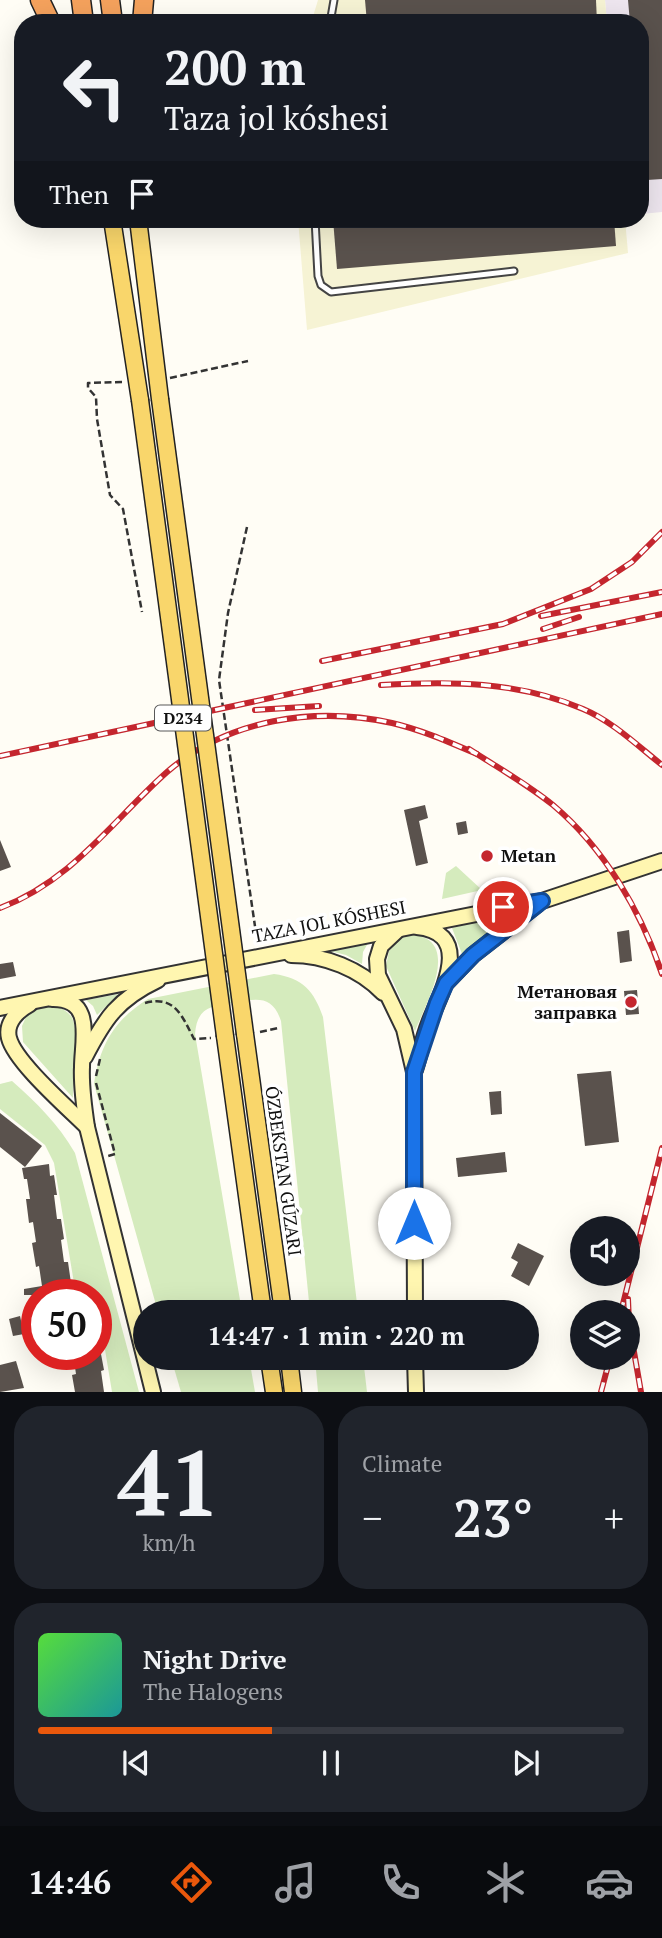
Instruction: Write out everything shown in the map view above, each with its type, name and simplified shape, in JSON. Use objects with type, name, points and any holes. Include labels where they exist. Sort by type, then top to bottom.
[{"type":"main road","name":"D234","points":[[113,228],[140,400],[220,1037],[261,1300]]},
{"type":"main road","name":"D234","points":[[139,228],[160,399],[251,1033],[282,1300]]},
{"type":"main road","name":"TAZA JOL KÓSHESI","points":[[0,1008],[542,901],[662,861]]},
{"type":"main road","points":[[446,983],[483,946],[542,901]]},
{"type":"main road","points":[[414,1072],[451,962],[449,947],[439,934],[428,928],[407,927],[387,939],[381,946],[377,959],[378,975],[404,1029],[414,1072],[415,1300]]},
{"type":"main road","points":[[265,955],[307,955],[332,961],[374,984],[392,1003]]},
{"type":"main road","points":[[82,1064],[100,1028],[114,1009],[129,995],[179,971]]},
{"type":"main road","points":[[87,1127],[21,1058],[9,1038],[9,1027],[20,1009],[39,999],[67,1001],[76,1006],[82,1016],[85,1027],[82,1088],[87,1127],[153,1392]]},
{"type":"main road","points":[[0,1051],[21,1058]]},
{"type":"main road","points":[[271,1370],[274,1392]]},
{"type":"main road","points":[[290,1370],[293,1392]]},
{"type":"main road","points":[[415,1370],[416,1392]]},
{"type":"lane","points":[[316,228],[318,276],[321,285],[331,292],[514,271]]},
{"type":"path","points":[[169,378],[248,361]]},
{"type":"path","points":[[127,382],[88,383],[88,388],[96,397],[97,419],[110,495],[122,509],[142,612]]},
{"type":"path","points":[[247,527],[228,613],[219,680],[257,940]]},
{"type":"path","points":[[137,1008],[158,999],[177,1008],[194,1039],[220,1037]]},
{"type":"path","points":[[251,1033],[278,1028]]},
{"type":"path","points":[[103,1051],[96,1084],[115,1154]]},
{"type":"shaded area","points":[[318,0],[605,0],[606,14],[314,14]]},
{"type":"shaded area","points":[[605,0],[662,0],[662,212],[649,213],[649,14],[606,14]]},
{"type":"shaded area","points":[[299,228],[626,228],[628,253],[307,330]]},
{"type":"green space","points":[[456,866],[482,890],[442,899],[446,873]]},
{"type":"green space","points":[[510,914],[462,954],[452,928]]},
{"type":"green space","points":[[415,934],[430,941],[436,949],[438,960],[434,985],[415,1031],[386,966],[389,951],[401,937]]},
{"type":"green space","points":[[368,943],[363,952],[362,964],[346,955],[330,951]]},
{"type":"green space","points":[[274,974],[300,983],[316,1000],[323,1017],[357,1300],[309,1300],[281,1021],[268,1002],[249,1000],[217,1005],[206,1010],[196,1025],[195,1034],[240,1300],[155,1300],[94,1084],[100,1057],[110,1035],[126,1016],[148,999]]},
{"type":"green space","points":[[119,994],[97,1015],[86,1000]]},
{"type":"green space","points":[[42,1004],[65,1010],[74,1022],[76,1043],[73,1098],[23,1042],[22,1026],[29,1010]]},
{"type":"green space","points":[[12,1081],[30,1097],[75,1153],[109,1279],[73,1279],[54,1163],[45,1145],[0,1109],[0,1084]]},
{"type":"green space","points":[[112,1291],[139,1392],[112,1392],[108,1370],[112,1370]]},
{"type":"green space","points":[[175,1370],[251,1370],[255,1392],[181,1392]]},
{"type":"green space","points":[[316,1370],[364,1370],[367,1392],[318,1392]]},
{"type":"building","points":[[365,0],[596,0],[597,14],[366,14]]},
{"type":"building","points":[[628,0],[662,0],[662,179],[649,180],[649,14],[629,14]]},
{"type":"building","points":[[334,228],[615,228],[616,246],[337,269]]},
{"type":"building","points":[[425,805],[428,818],[419,821],[428,863],[416,866],[404,810]]},
{"type":"building","points":[[466,821],[468,833],[458,835],[456,823]]},
{"type":"building","points":[[0,840],[11,867],[0,871]]},
{"type":"building","points":[[629,930],[632,961],[620,963],[617,932]]},
{"type":"building","points":[[13,962],[16,976],[0,979],[0,964]]},
{"type":"building","name":"Метановая заправка","points":[[637,990],[639,1014],[626,1015],[624,991]]},
{"type":"building","points":[[611,1071],[619,1142],[585,1146],[577,1074]]},
{"type":"building","points":[[501,1091],[502,1114],[491,1115],[489,1092]]},
{"type":"building","points":[[0,1113],[42,1146],[25,1167],[0,1147]]},
{"type":"building","points":[[505,1152],[507,1172],[458,1177],[456,1158]]},
{"type":"building","points":[[49,1164],[50,1176],[54,1175],[57,1219],[61,1219],[64,1262],[68,1262],[70,1279],[41,1279],[32,1243],[36,1242],[33,1222],[29,1223],[27,1179],[24,1179],[22,1168]]},
{"type":"building","points":[[518,1243],[544,1256],[529,1286],[511,1276],[518,1262],[511,1258]]},
{"type":"building","points":[[20,1316],[21,1335],[13,1336],[9,1319]]},
{"type":"building","points":[[16,1361],[24,1388],[0,1392],[0,1365]]},
{"type":"building","points":[[75,1370],[104,1370],[101,1371],[104,1392],[75,1392],[72,1375],[76,1374]]},
{"type":"railway","points":[[322,661],[503,624],[591,589],[632,562],[662,532]]},
{"type":"railway","points":[[541,616],[662,592]]},
{"type":"railway","points":[[0,756],[662,614]]},
{"type":"railway","points":[[543,629],[579,617]]},
{"type":"railway","points":[[381,685],[458,683],[534,693],[583,709],[604,720],[662,765]]},
{"type":"railway","points":[[255,710],[319,706]]},
{"type":"railway","points":[[0,908],[26,896],[70,866],[167,772],[191,754],[245,729],[303,717],[363,718],[414,729],[477,754]]},
{"type":"railway","points":[[469,749],[543,797],[589,841],[632,904],[662,974]]},
{"type":"railway","points":[[624,1300],[662,1148]]},
{"type":"railway","points":[[628,1299],[629,1323],[641,1392]]},
{"type":"railway","points":[[601,1392],[607,1370]]},
{"type":"place","name":"Metan","points":[[487,856]]},
{"type":"place","name":"Метановая заправка","points":[[631,1002]]},
{"type":"route","points":[[414,1223],[414,1072],[428,1026],[446,983],[473,955],[542,901],[503,907]]}]
